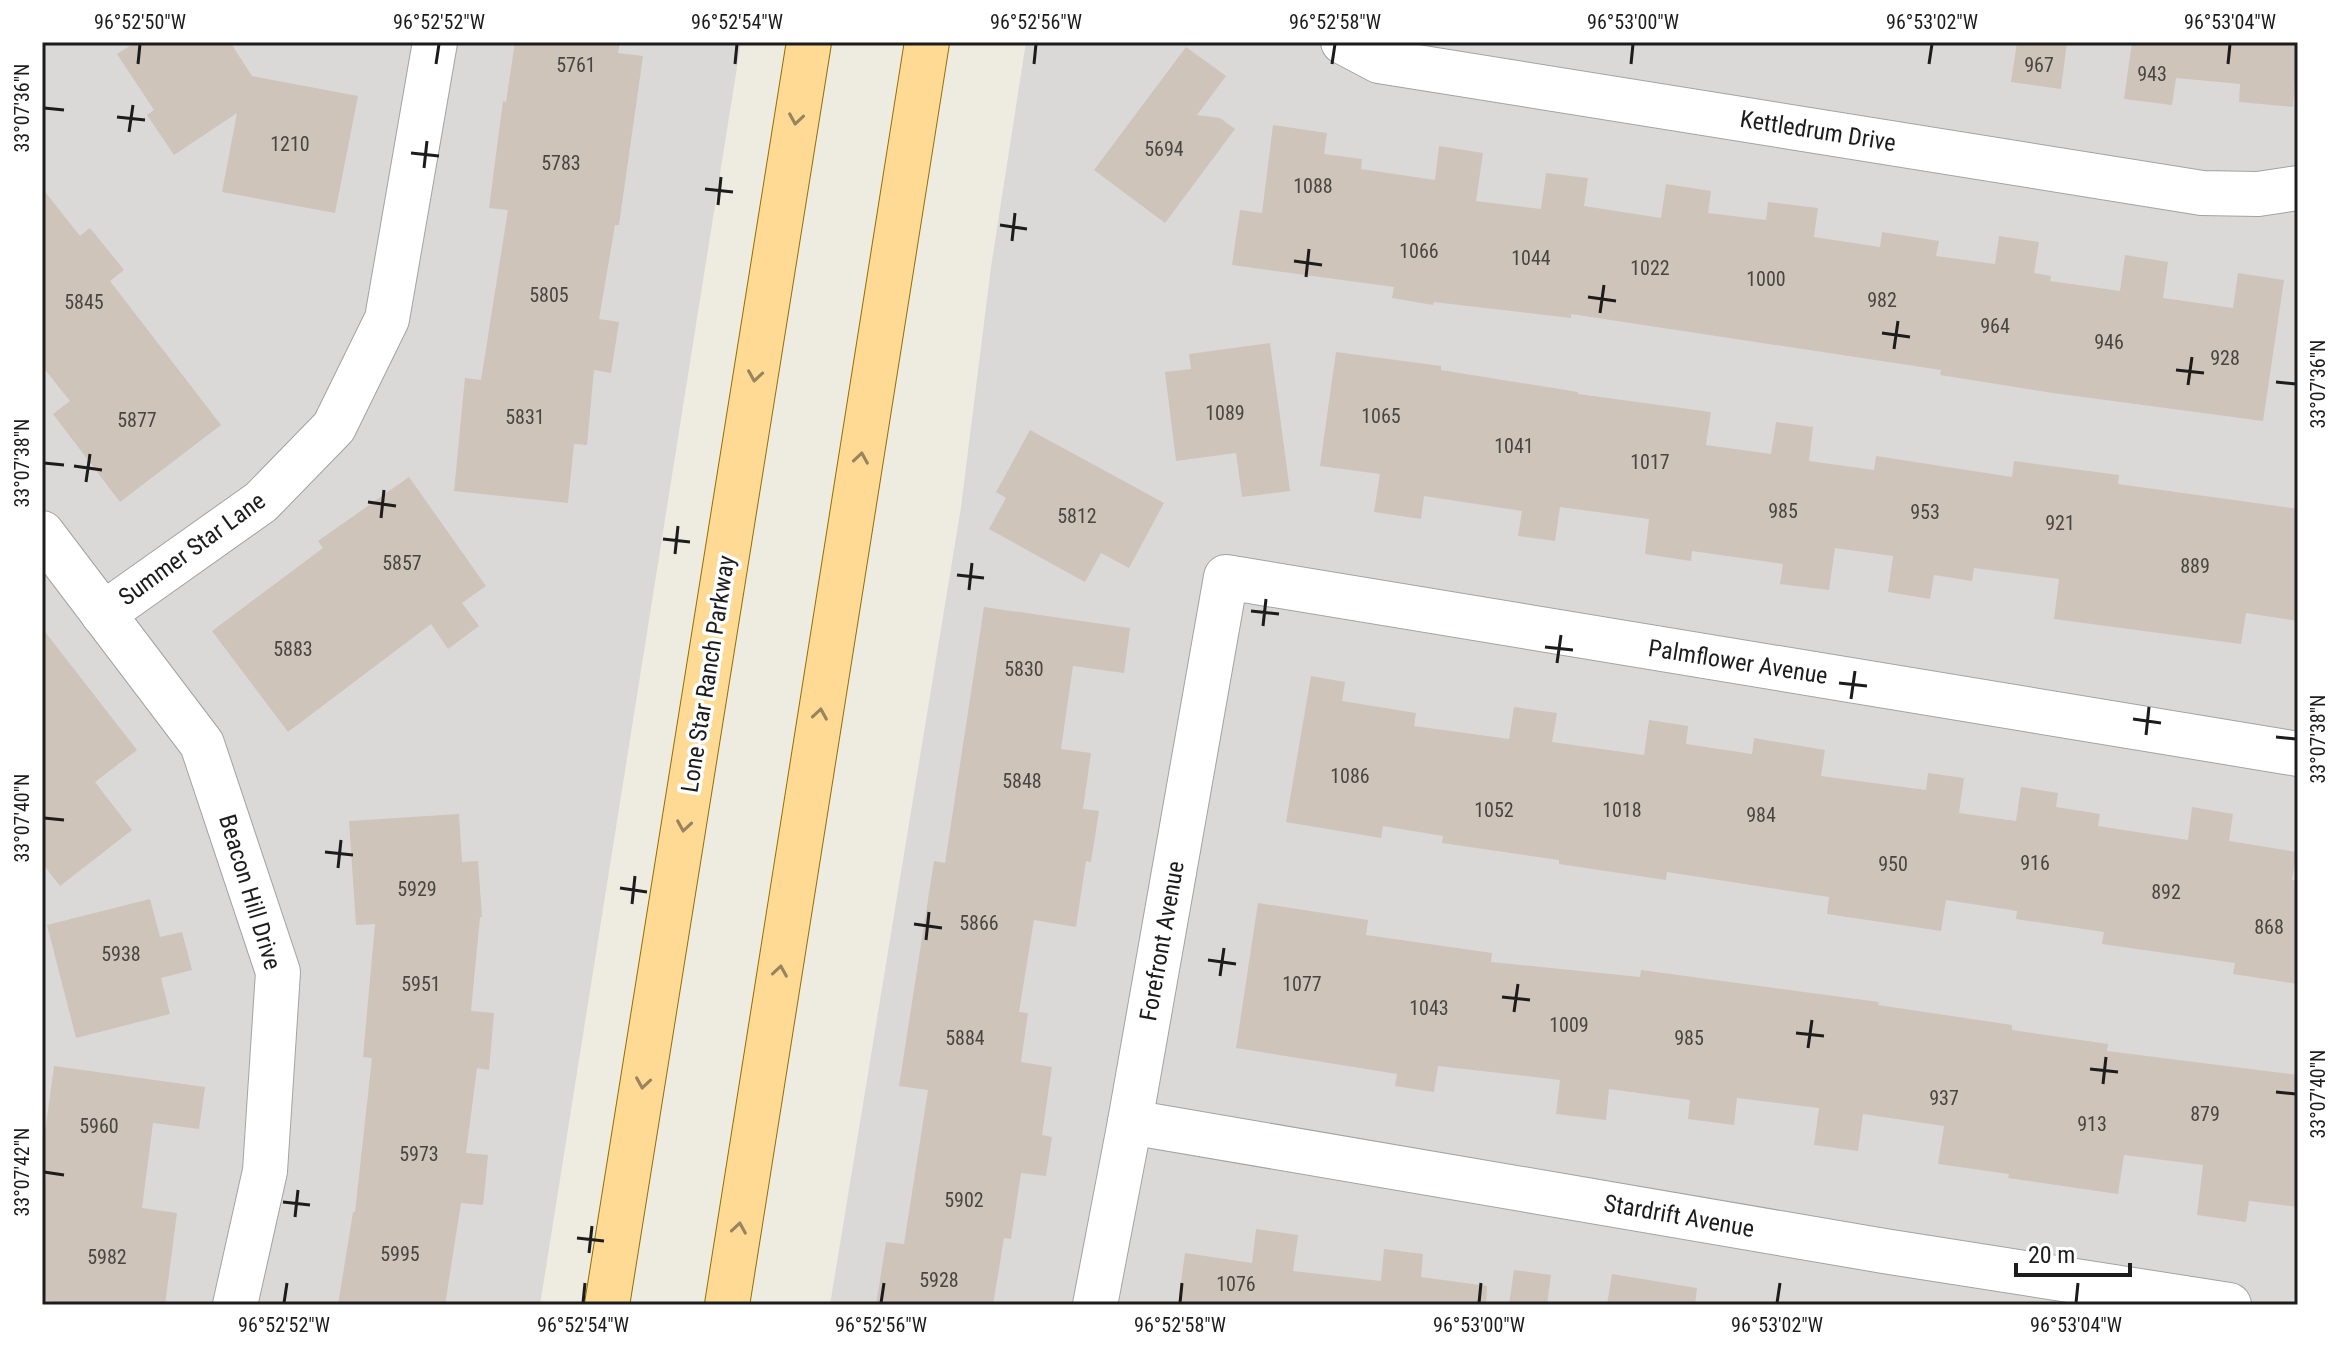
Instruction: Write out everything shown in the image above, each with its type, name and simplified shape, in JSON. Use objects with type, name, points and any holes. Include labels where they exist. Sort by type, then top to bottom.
[{"type":"main road","name":"Lone Star Ranch Parkway","points":[[607,1305],[809,42]]},
{"type":"main road","points":[[727,1305],[927,42]]},
{"type":"street","name":"Summer Star Lane","points":[[103,614],[261,502],[334,427],[387,319],[435,42]]},
{"type":"street","name":"Kettledrum Drive","points":[[1343,42],[1379,61],[2202,193],[2258,194],[2298,188]]},
{"type":"street","name":"Beacon Hill Drive","points":[[42,533],[202,744],[278,972],[265,1171],[235,1305]]},
{"type":"street","name":"Palmflower Avenue","points":[[1226,577],[2298,754]]},
{"type":"street","name":"Forefront Avenue","points":[[1095,1305],[1226,577]]},
{"type":"street","name":"Stardrift Avenue","points":[[1130,1122],[1884,1251],[2229,1305]]},
{"type":"shaded area","points":[[42,42],[741,42],[540,1305],[42,1305]]},
{"type":"shaded area","points":[[1026,42],[2298,42],[2298,1305],[830,1305],[961,507],[991,267]]},
{"type":"building","points":[[136,42],[230,42],[252,76],[358,96],[335,213],[222,192],[237,113],[174,155],[147,115],[154,110],[117,54]]},
{"type":"building","points":[[515,42],[620,42],[618,53],[643,56],[619,225],[615,225],[599,319],[619,322],[611,373],[594,370],[587,445],[574,444],[568,503],[454,491],[465,378],[481,380],[508,210],[489,208],[503,101],[506,102]]},
{"type":"building","points":[[2017,42],[2067,42],[2061,89],[2011,82]]},
{"type":"building","points":[[2132,42],[2298,42],[2293,107],[2239,102],[2240,84],[2176,78],[2172,105],[2124,99]]},
{"type":"building","points":[[1186,47],[1226,76],[1197,115],[1220,118],[1235,129],[1165,223],[1094,170]]},
{"type":"building","points":[[1273,125],[1327,133],[1324,154],[1362,159],[1361,169],[1435,180],[1439,146],[1483,153],[1476,201],[1541,209],[1546,173],[1588,178],[1584,206],[1661,218],[1666,184],[1711,191],[1708,213],[1766,220],[1768,202],[1818,208],[1814,237],[1880,247],[1882,232],[1939,241],[1936,256],[1995,264],[1999,236],[2039,242],[2034,273],[2051,276],[2050,281],[2120,291],[2125,255],[2168,262],[2163,298],[2233,308],[2238,273],[2284,280],[2263,421],[2053,393],[1940,375],[1941,370],[1571,314],[1571,318],[1434,302],[1433,305],[1392,298],[1394,287],[1232,265],[1240,210],[1262,213]]},
{"type":"building","points":[[42,188],[80,236],[90,228],[124,270],[110,281],[221,425],[120,502],[53,414],[70,401],[42,366]]},
{"type":"building","points":[[1270,343],[1290,491],[1242,497],[1236,453],[1176,461],[1165,372],[1191,369],[1189,354]]},
{"type":"building","points":[[1336,352],[1441,366],[1441,370],[1578,394],[1711,412],[1706,445],[1771,454],[1776,422],[1813,427],[1809,461],[1874,470],[1876,456],[2012,477],[2014,461],[2119,475],[2118,484],[2298,509],[2298,621],[2246,613],[2241,644],[2054,619],[2059,579],[1974,568],[1972,581],[1934,575],[1930,599],[1888,592],[1893,556],[1835,548],[1829,590],[1780,584],[1783,564],[1692,551],[1691,561],[1645,554],[1649,519],[1560,507],[1555,541],[1518,536],[1522,511],[1424,496],[1421,519],[1374,512],[1380,474],[1320,466]]},
{"type":"building","points":[[1030,430],[1164,503],[1129,568],[1101,553],[1085,582],[989,529],[1006,498],[996,492]]},
{"type":"building","points":[[409,477],[486,586],[462,603],[479,626],[448,649],[431,624],[288,732],[212,631],[323,548],[318,541]]},
{"type":"building","points":[[984,607],[1130,628],[1124,673],[1073,666],[1061,749],[1091,753],[1083,809],[1099,811],[1091,862],[1086,861],[1076,927],[1034,920],[1019,1012],[1028,1013],[1021,1062],[1052,1067],[1042,1135],[1052,1137],[1046,1176],[1021,1173],[1011,1239],[1004,1238],[993,1305],[876,1305],[886,1242],[904,1244],[928,1090],[899,1086],[934,861],[945,863]]},
{"type":"building","points":[[42,628],[137,750],[95,782],[132,830],[60,886],[42,863]]},
{"type":"building","points":[[1311,676],[1345,682],[1342,701],[1416,713],[1414,726],[1509,739],[1514,707],[1557,713],[1552,742],[1644,755],[1649,720],[1688,726],[1686,744],[1752,754],[1754,738],[1825,750],[1821,776],[1926,790],[1928,773],[1964,778],[1959,813],[2016,821],[2021,787],[2058,793],[2056,807],[2100,814],[2098,826],[2188,840],[2192,807],[2233,814],[2229,841],[2297,852],[2292,880],[2298,881],[2298,984],[2233,974],[2235,963],[2102,944],[2104,932],[2016,919],[2017,911],[1946,900],[1941,931],[1827,914],[1829,897],[1667,872],[1666,880],[1559,864],[1559,860],[1442,843],[1443,836],[1383,826],[1381,838],[1286,822]]},
{"type":"building","points":[[459,814],[462,862],[478,861],[482,917],[471,1011],[494,1013],[489,1070],[477,1068],[466,1153],[488,1155],[483,1205],[461,1203],[445,1305],[338,1305],[355,1212],[372,1058],[363,1057],[375,924],[356,925],[349,821]]},
{"type":"building","points":[[150,899],[160,937],[182,932],[192,970],[161,978],[170,1014],[76,1038],[47,925]]},
{"type":"building","points":[[1258,903],[1368,920],[1366,935],[1492,953],[1491,962],[1640,977],[1641,970],[1879,1002],[1878,1005],[2012,1025],[2012,1030],[2108,1044],[2107,1051],[2298,1075],[2298,1207],[2249,1201],[2246,1222],[2197,1215],[2203,1165],[2124,1155],[2118,1194],[1938,1164],[1944,1126],[1863,1114],[1858,1151],[1814,1145],[1819,1108],[1737,1098],[1734,1125],[1688,1119],[1690,1100],[1609,1089],[1606,1120],[1556,1114],[1560,1080],[1438,1066],[1434,1092],[1395,1086],[1397,1074],[1236,1048]]},
{"type":"building","points":[[54,1066],[205,1087],[199,1129],[153,1123],[142,1208],[177,1213],[165,1305],[76,1305],[42,1300],[42,1208],[46,1174],[42,1174],[42,1154]]},
{"type":"building","points":[[1256,1229],[1298,1235],[1293,1271],[1381,1281],[1384,1249],[1423,1254],[1421,1277],[1487,1286],[1486,1305],[1178,1305],[1185,1253],[1252,1263]]},
{"type":"building","points":[[1514,1270],[1551,1275],[1547,1305],[1509,1305]]},
{"type":"building","points":[[1612,1274],[1697,1288],[1695,1305],[1607,1305]]}]
